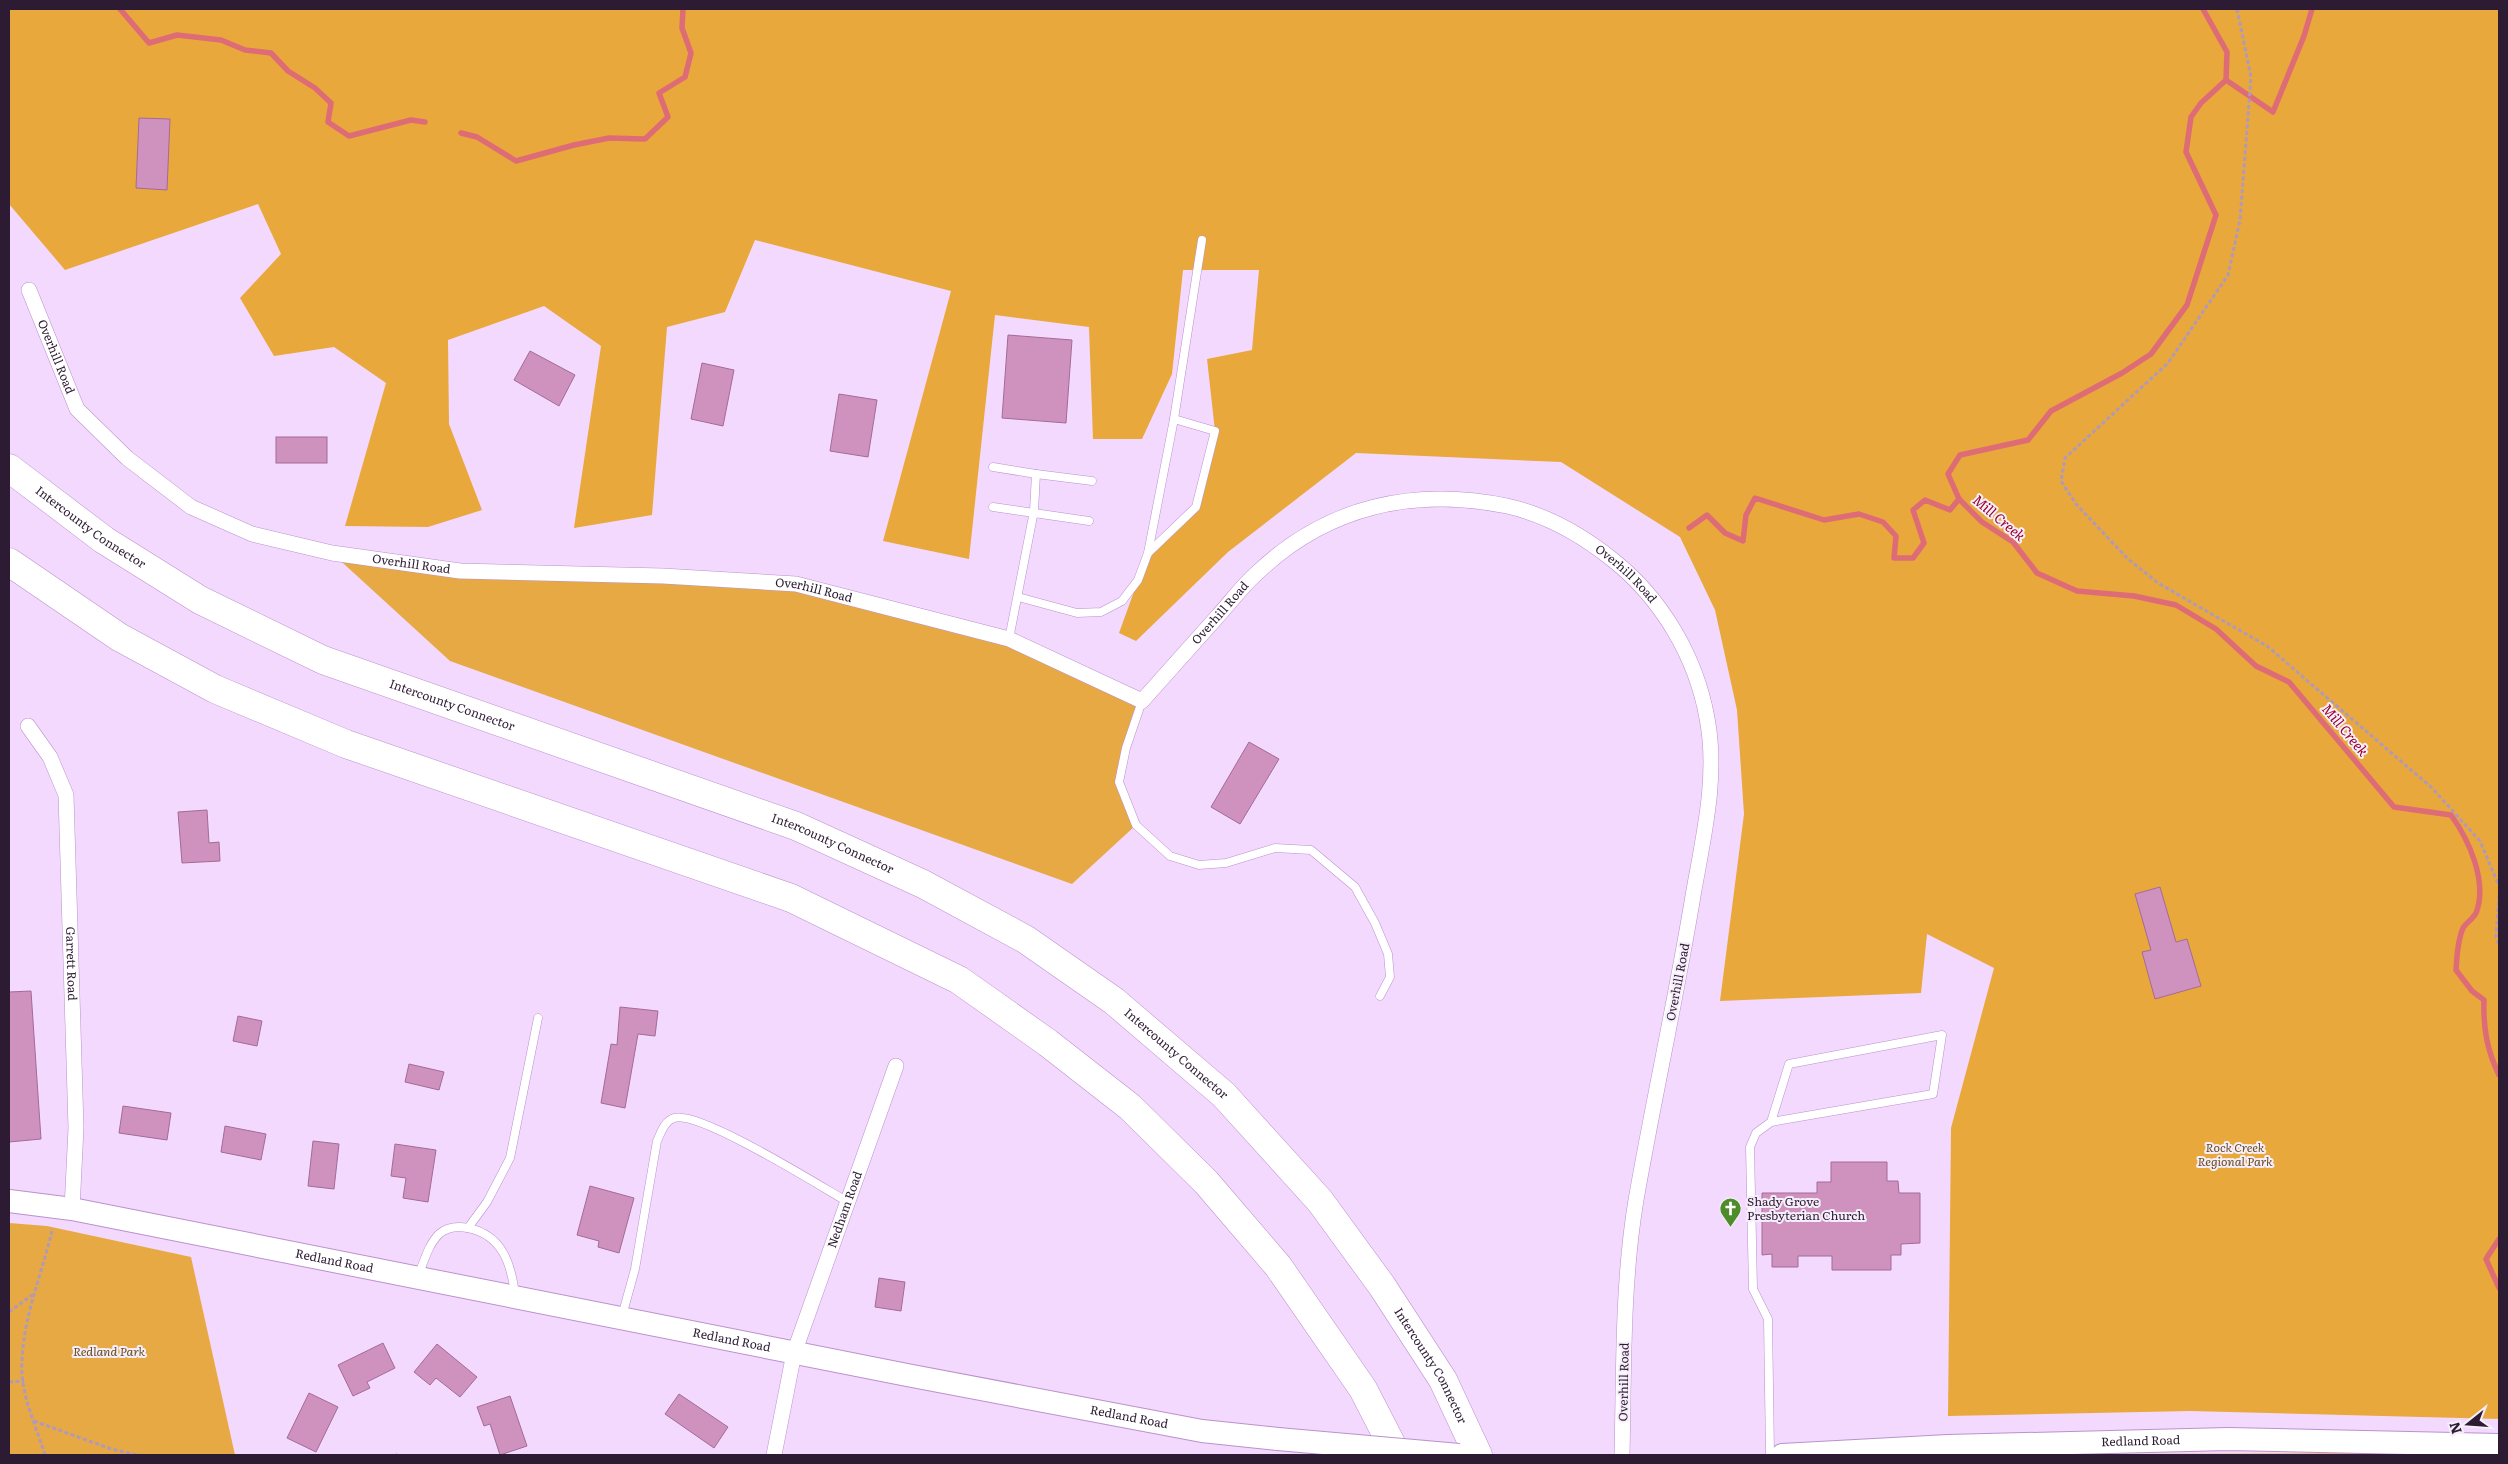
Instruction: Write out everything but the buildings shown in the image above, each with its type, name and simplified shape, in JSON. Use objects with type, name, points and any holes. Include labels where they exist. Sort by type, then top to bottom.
[{"type":"highway","name":"Intercounty Connector","points":[[9,468],[104,540],[200,600],[322,660],[796,826],[923,884],[1025,939],[1114,1001],[1224,1095],[1320,1201],[1382,1286],[1443,1380],[1478,1455]]},
{"type":"highway","points":[[9,562],[119,637],[215,689],[346,744],[791,898],[959,980],[1048,1043],[1130,1107],[1206,1182],[1278,1266],[1363,1389],[1397,1455]]},
{"type":"main road","name":"Redland Road","points":[[9,1200],[72,1209],[794,1353],[1202,1431],[1459,1455]]},
{"type":"main road","name":"Redland Road","points":[[1782,1455],[1978,1445],[2218,1439],[2499,1445]]},
{"type":"street","name":"Overhill Road","points":[[28,290],[77,409],[127,458],[191,507],[252,534],[332,553],[460,571],[663,576],[796,584],[1009,639],[1142,701],[1257,572],[1294,544],[1324,526],[1362,509],[1388,502],[1454,498],[1521,509],[1549,519],[1576,534],[1628,572],[1670,624],[1688,654],[1699,685],[1708,720],[1710,784],[1707,816],[1684,952],[1636,1205],[1625,1324],[1622,1455]]},
{"type":"street","name":"Garrett Road","points":[[28,726],[50,757],[66,795],[76,1128],[72,1209]]},
{"type":"street","name":"Nedham Road","points":[[774,1455],[794,1353],[896,1066]]},
{"type":"lane","points":[[1018,597],[1077,613],[1101,612],[1122,601],[1138,580],[1148,554],[1174,419],[1202,240]]},
{"type":"lane","points":[[1148,554],[1196,507],[1215,431],[1174,419]]},
{"type":"lane","points":[[993,467],[1092,481]]},
{"type":"lane","points":[[1009,639],[1034,511],[1036,474]]},
{"type":"lane","points":[[993,507],[1034,511],[1089,521]]},
{"type":"lane","points":[[1142,701],[1126,748],[1119,782],[1136,825],[1170,856],[1199,865],[1226,863],[1275,848],[1311,850],[1355,886],[1375,923],[1388,954],[1390,977],[1380,996]]},
{"type":"lane","points":[[468,1228],[492,1194],[510,1158],[538,1018]]},
{"type":"lane","points":[[1770,1455],[1768,1319],[1753,1289],[1750,1146],[1756,1133],[1771,1122],[1933,1094],[1942,1035],[1789,1064],[1771,1122]]},
{"type":"lane","points":[[622,1318],[635,1269],[656,1142],[664,1125],[674,1118],[688,1117],[717,1128],[848,1202]]},
{"type":"lane","points":[[418,1278],[429,1248],[439,1235],[450,1228],[468,1228],[487,1235],[506,1256],[512,1270],[515,1297]]},
{"type":"path","points":[[2237,9],[2251,77],[2240,220],[2228,275],[2168,363],[2065,458],[2061,481],[2076,504],[2127,558],[2158,583],[2267,646],[2431,788],[2480,840],[2499,886]]},
{"type":"path","points":[[2499,895],[2496,937],[2499,945]]},
{"type":"path","points":[[46,1455],[34,1421],[24,1381],[24,1339],[34,1294],[52,1231]]},
{"type":"path","points":[[9,1312],[34,1294]]},
{"type":"path","points":[[9,1382],[24,1381]]},
{"type":"path","points":[[34,1421],[111,1449],[138,1455]]},
{"type":"green space","name":"Rock Creek Regional Park","points":[[9,9],[2499,9],[2499,1419],[2190,1411],[1948,1416],[1951,1128],[1994,968],[1927,934],[1921,993],[1720,1001],[1744,814],[1737,710],[1715,610],[1680,537],[1561,462],[1356,453],[1228,552],[1136,641],[1119,633],[1148,553],[1196,507],[1215,431],[1207,359],[1252,350],[1259,270],[1183,270],[1172,374],[1142,439],[1093,439],[1089,327],[995,315],[969,559],[883,541],[951,291],[755,240],[725,312],[667,327],[652,515],[574,528],[601,346],[544,306],[448,340],[449,424],[482,510],[428,527],[345,526],[386,383],[334,347],[274,356],[240,298],[281,254],[258,204],[65,270],[9,204]]},
{"type":"green space","points":[[332,553],[460,571],[796,584],[1009,639],[1142,701],[1119,781],[1136,825],[1072,884],[450,661]]},
{"type":"green space","name":"Redland Park","points":[[9,1223],[47,1226],[191,1257],[235,1455],[9,1455]]},
{"type":"green space","points":[[2434,1453],[2487,1455],[2085,1455],[2113,1454]]},
{"type":"waterway","points":[[120,9],[149,43],[177,35],[221,40],[245,50],[271,53],[288,71],[315,88],[331,103],[328,122],[349,136],[411,120],[425,122]]},
{"type":"waterway","points":[[461,133],[477,137],[516,161],[574,145],[609,138],[645,139],[668,117],[659,93],[685,77],[691,53],[682,28],[683,9]]},
{"type":"waterway","name":"Mill Creek","points":[[2203,9],[2227,52],[2226,80],[2201,103],[2191,117],[2186,152],[2216,215],[2187,305],[2151,354],[2122,373],[2051,411],[2028,440],[1960,455],[1948,474],[1959,499],[1982,522],[2013,542],[2037,573],[2077,591],[2134,596],[2176,605],[2216,629],[2256,666],[2289,682],[2394,807],[2451,815],[2470,849],[2475,862],[2480,888],[2476,913],[2464,926],[2461,933],[2456,970],[2472,991],[2484,1000],[2484,1020],[2487,1039],[2491,1057],[2499,1075]]},
{"type":"waterway","points":[[2226,80],[2273,112],[2304,36],[2312,9]]},
{"type":"waterway","points":[[1689,528],[1707,515],[1725,533],[1743,541],[1746,515],[1755,498],[1824,520],[1859,514],[1883,522],[1896,536],[1894,558],[1913,558],[1924,543],[1913,510],[1925,500],[1950,510],[1959,499]]},
{"type":"waterway","name":"Mill Creek","points":[[2499,1239],[2486,1259],[2499,1288]]},
{"type":"place","name":"Shady Grove Presbyterian Church","points":[[1731,1228]]}]
